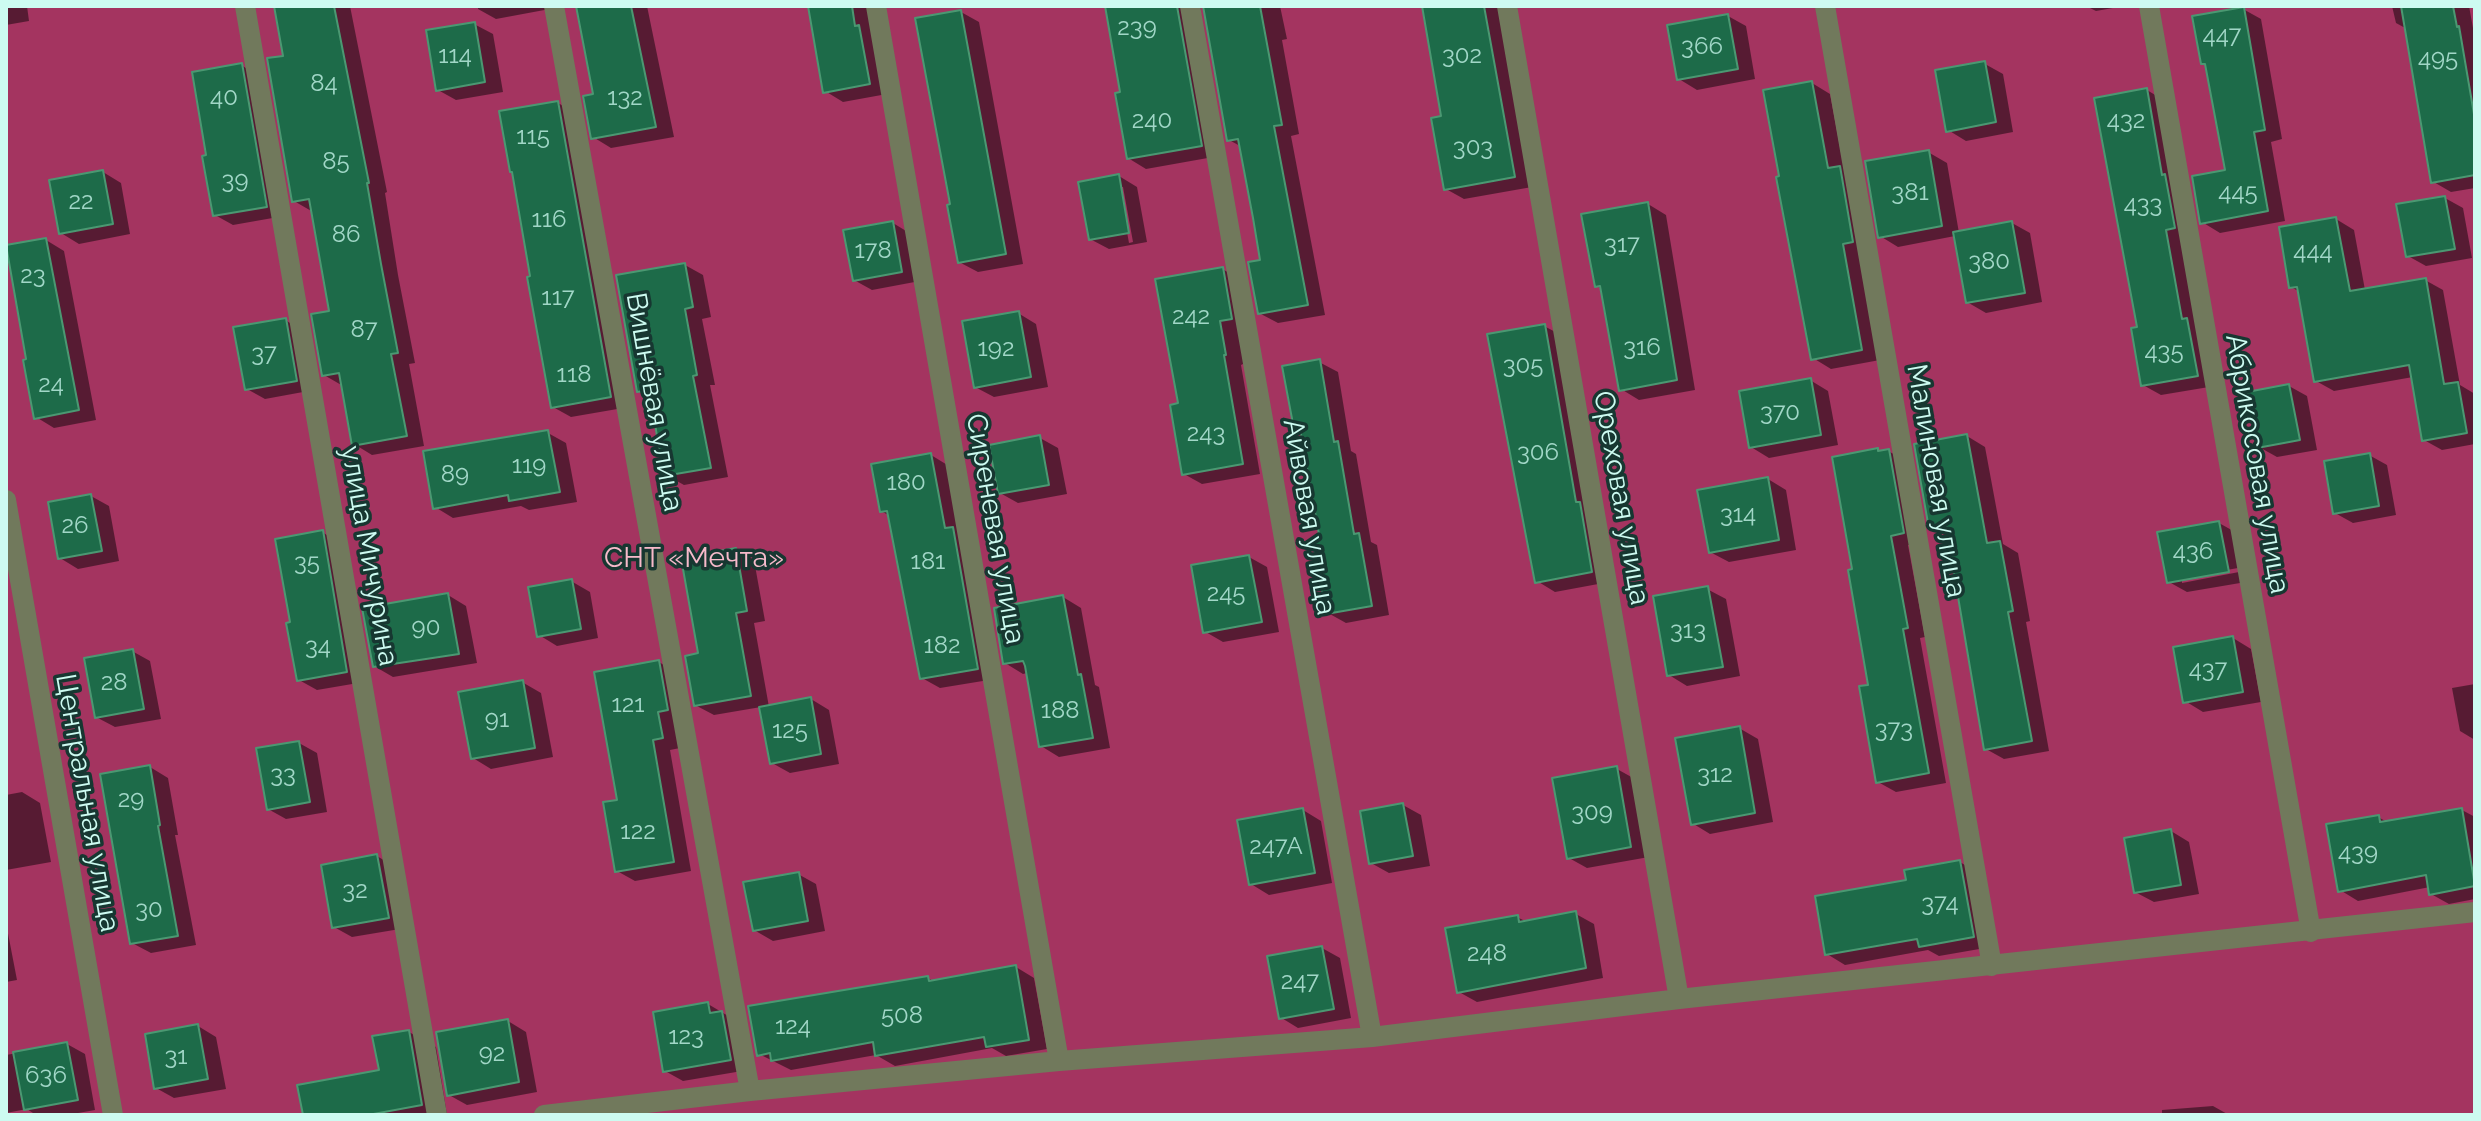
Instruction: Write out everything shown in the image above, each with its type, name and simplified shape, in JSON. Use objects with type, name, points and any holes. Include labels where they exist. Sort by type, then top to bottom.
[{"type":"street","name":"улица Мичурина","points":[[245,6],[437,1115]]},
{"type":"street","name":"Вишнёвая улица","points":[[554,6],[750,1091]]},
{"type":"street","name":"Сиреневая улица","points":[[876,6],[1059,1061]]},
{"type":"street","name":"Айвовая улица","points":[[1190,6],[1372,1037]]},
{"type":"street","name":"Ореховая улица","points":[[1507,6],[1679,999]]},
{"type":"street","name":"Малиновая улица","points":[[1825,6],[1992,966]]},
{"type":"street","name":"Абрикосовая улица","points":[[2149,6],[2311,932]]},
{"type":"street","name":"Центральная улица","points":[[6,500],[113,1115]]},
{"type":"street","points":[[544,1115],[1059,1061],[1372,1037],[1679,999],[2475,912]]},
{"type":"green space","name":"СНТ «Мечта»","points":[[6,6],[2475,6],[2475,1115],[6,1115]]},
{"type":"building","points":[[274,6],[334,6],[398,353],[391,354],[407,436],[352,446],[339,373],[322,376],[311,314],[329,311],[309,199],[292,202],[267,58],[283,56]]},
{"type":"building","points":[[576,6],[631,6],[656,127],[591,139],[583,96],[593,94]]},
{"type":"building","points":[[808,6],[852,6],[855,26],[859,25],[870,84],[823,93]]},
{"type":"building","points":[[1105,6],[1177,6],[1202,146],[1127,159],[1115,93],[1120,92]]},
{"type":"building","points":[[1203,6],[1260,6],[1282,125],[1274,126],[1308,305],[1258,314],[1248,262],[1260,260],[1253,218],[1238,139],[1227,141]]},
{"type":"building","points":[[1422,6],[1484,6],[1515,177],[1444,190],[1431,118],[1441,116]]},
{"type":"building","points":[[2401,6],[2453,6],[2475,120],[2475,175],[2431,183]]},
{"type":"building","points":[[2244,7],[2265,130],[2254,132],[2268,211],[2200,224],[2192,176],[2225,170],[2205,64],[2201,64],[2192,16]]},
{"type":"building","points":[[961,10],[1006,254],[958,263],[915,18]]},
{"type":"building","points":[[1728,14],[1738,69],[1677,80],[1667,25]]},
{"type":"building","points":[[475,22],[485,82],[436,91],[426,30]]},
{"type":"building","points":[[1985,61],[1996,122],[1946,132],[1935,70]]},
{"type":"building","points":[[242,63],[267,207],[213,216],[192,72]]},
{"type":"building","points":[[1812,81],[1828,168],[1840,166],[1853,242],[1843,244],[1862,350],[1811,360],[1776,177],[1779,176],[1763,90]]},
{"type":"building","points":[[2147,88],[2175,228],[2166,230],[2182,319],[2187,318],[2198,376],[2141,386],[2131,328],[2137,327],[2094,98]]},
{"type":"building","points":[[558,101],[611,397],[551,408],[499,111]]},
{"type":"building","points":[[1929,150],[1942,226],[1878,238],[1865,161]]},
{"type":"building","points":[[103,170],[113,224],[59,234],[49,180]]},
{"type":"building","points":[[1119,174],[1129,233],[1089,240],[1078,182]]},
{"type":"building","points":[[2445,196],[2455,249],[2406,257],[2396,204]]},
{"type":"building","points":[[1648,202],[1677,380],[1619,391],[1600,286],[1595,287],[1581,214]]},
{"type":"building","points":[[2336,217],[2350,291],[2426,278],[2444,384],[2458,382],[2467,433],[2422,441],[2409,365],[2314,382],[2297,287],[2289,288],[2279,227]]},
{"type":"building","points":[[893,221],[902,272],[853,281],[843,230]]},
{"type":"building","points":[[2012,221],[2025,293],[1966,303],[1953,232]]},
{"type":"building","points":[[46,238],[79,410],[34,419],[6,245]]},
{"type":"building","points":[[685,263],[693,307],[685,309],[697,375],[693,376],[711,468],[664,476],[649,390],[637,392],[616,275]]},
{"type":"building","points":[[1223,267],[1232,319],[1220,321],[1243,464],[1182,475],[1170,405],[1178,403],[1155,279]]},
{"type":"building","points":[[1019,311],[1031,377],[974,388],[962,321]]},
{"type":"building","points":[[286,318],[297,381],[245,390],[233,327]]},
{"type":"building","points":[[1545,324],[1576,502],[1580,502],[1592,572],[1535,583],[1487,334]]},
{"type":"building","points":[[1320,359],[1334,442],[1338,441],[1354,534],[1359,533],[1372,606],[1326,614],[1313,541],[1320,540],[1299,423],[1293,424],[1282,366]]},
{"type":"building","points":[[1811,378],[1821,435],[1749,448],[1739,391]]},
{"type":"building","points":[[2289,384],[2300,440],[2257,448],[2247,392]]},
{"type":"building","points":[[548,430],[560,492],[509,501],[508,495],[433,509],[423,451]]},
{"type":"building","points":[[1967,434],[1987,543],[2000,541],[2013,611],[2008,612],[2032,741],[1984,750],[1946,526],[1929,529],[1914,444]]},
{"type":"building","points":[[1040,435],[1049,485],[998,494],[989,445]]},
{"type":"building","points":[[1878,448],[1878,451],[1889,449],[1904,533],[1891,536],[1908,628],[1903,629],[1929,773],[1876,783],[1859,686],[1868,685],[1832,457]]},
{"type":"building","points":[[931,453],[945,528],[953,527],[978,669],[920,679],[887,511],[880,512],[871,464]]},
{"type":"building","points":[[2370,453],[2379,506],[2333,514],[2324,461]]},
{"type":"building","points":[[1768,477],[1779,540],[1709,553],[1697,490]]},
{"type":"building","points":[[91,494],[102,551],[58,559],[48,502]]},
{"type":"building","points":[[2219,521],[2229,572],[2167,583],[2157,532]]},
{"type":"building","points":[[323,530],[347,672],[297,681],[275,539]]},
{"type":"building","points":[[736,548],[747,611],[736,613],[751,696],[694,706],[685,656],[698,653],[681,558]]},
{"type":"building","points":[[1249,555],[1262,622],[1203,633],[1191,565]]},
{"type":"building","points":[[572,579],[581,629],[537,637],[528,587]]},
{"type":"building","points":[[1708,586],[1723,667],[1667,676],[1653,596]]},
{"type":"building","points":[[448,593],[459,654],[373,667],[362,608]]},
{"type":"building","points":[[1063,595],[1093,738],[1039,747],[1025,666],[1023,661],[1003,664],[994,608]]},
{"type":"building","points":[[2233,636],[2243,692],[2183,703],[2173,647]]},
{"type":"building","points":[[133,649],[144,709],[95,718],[84,658]]},
{"type":"building","points":[[659,660],[668,710],[658,712],[663,738],[653,740],[674,862],[615,872],[603,802],[617,800],[594,672]]},
{"type":"building","points":[[523,680],[535,748],[471,759],[458,692]]},
{"type":"building","points":[[811,697],[821,754],[770,764],[759,707]]},
{"type":"building","points":[[1740,726],[1755,813],[1691,825],[1675,738]]},
{"type":"building","points":[[299,741],[310,802],[267,810],[256,748]]},
{"type":"building","points":[[150,765],[178,936],[130,944],[100,774]]},
{"type":"building","points":[[1617,766],[1631,847],[1567,859],[1552,778]]},
{"type":"building","points":[[1403,803],[1413,856],[1369,864],[1360,811]]},
{"type":"building","points":[[1303,808],[1315,873],[1249,885],[1237,820]]},
{"type":"building","points":[[2462,808],[2475,886],[2429,895],[2426,875],[2338,892],[2326,824],[2379,815],[2380,822]]},
{"type":"building","points":[[2171,829],[2181,885],[2134,893],[2124,838]]},
{"type":"building","points":[[377,854],[389,918],[332,928],[321,865]]},
{"type":"building","points":[[1960,860],[1974,937],[1919,947],[1917,939],[1825,955],[1815,896],[1906,880],[1904,870]]},
{"type":"building","points":[[799,872],[808,921],[753,931],[743,882]]},
{"type":"building","points":[[1576,911],[1586,968],[1457,993],[1445,928],[1518,915],[1519,922]]},
{"type":"building","points":[[1322,946],[1334,1009],[1279,1019],[1267,956]]},
{"type":"building","points":[[1016,965],[1029,1040],[986,1047],[984,1037],[875,1056],[873,1042],[771,1061],[770,1053],[757,1056],[748,1006],[928,976],[929,981]]},
{"type":"building","points":[[708,1002],[710,1013],[722,1011],[731,1060],[663,1072],[653,1012]]},
{"type":"building","points":[[508,1019],[519,1082],[447,1096],[436,1032]]},
{"type":"building","points":[[198,1024],[208,1079],[154,1089],[145,1034]]},
{"type":"building","points":[[409,1030],[422,1105],[368,1115],[303,1115],[297,1085],[379,1070],[372,1036]]},
{"type":"building","points":[[67,1042],[78,1100],[24,1110],[13,1052]]}]
